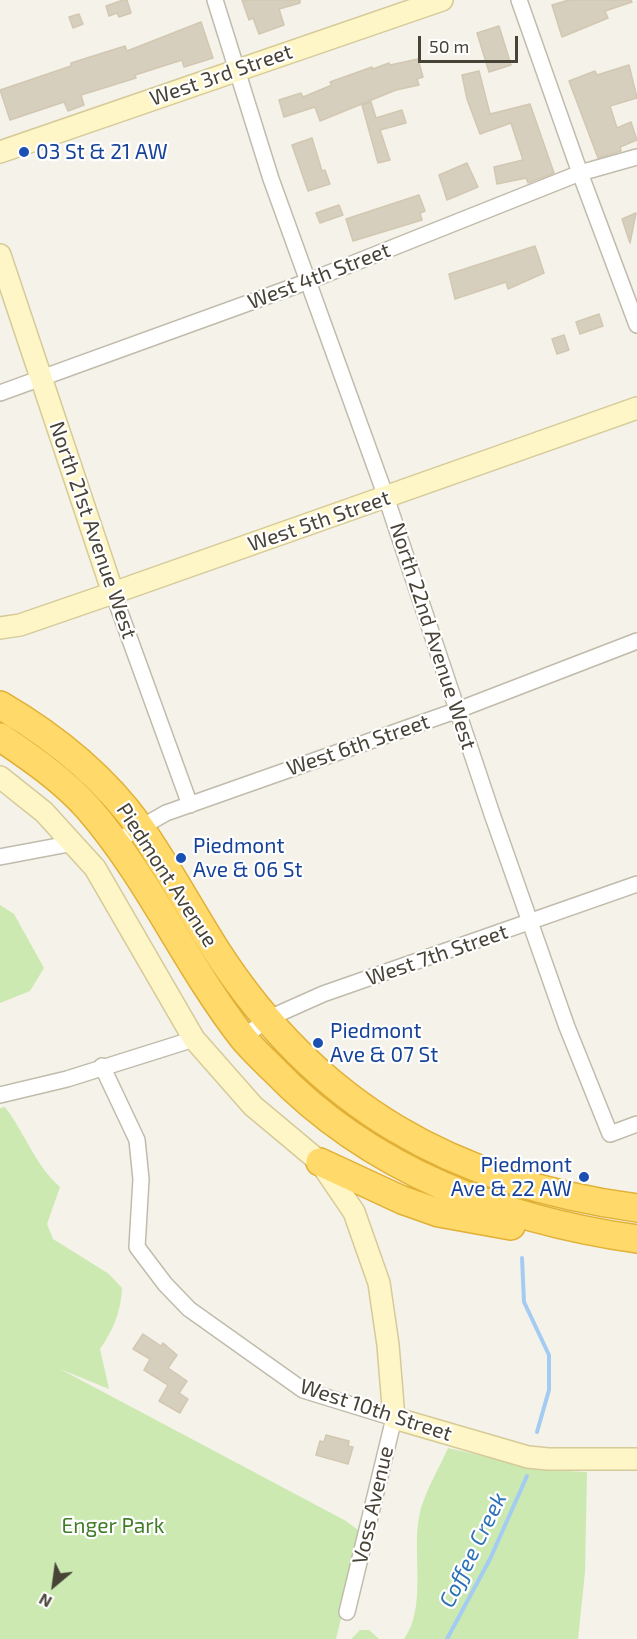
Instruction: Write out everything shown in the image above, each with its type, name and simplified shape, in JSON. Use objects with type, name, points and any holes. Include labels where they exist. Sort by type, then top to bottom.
[{"type":"highway","name":"Piedmont Avenue","points":[[0,705],[71,754],[105,786],[139,826],[217,951],[267,1019],[311,1067],[367,1112],[442,1155],[547,1192],[637,1208]]},
{"type":"highway","name":"Piedmont Avenue","points":[[0,737],[63,784],[87,808],[115,842],[243,1038],[293,1091],[343,1130],[427,1180],[526,1216],[603,1234],[637,1239]]},
{"type":"highway","points":[[320,1162],[402,1200],[439,1213],[523,1228],[603,1234]]},
{"type":"street","name":"North 22nd Avenue West","points":[[215,0],[271,179],[386,497],[567,1027],[610,1134],[637,1124]]},
{"type":"street","name":"West 3rd Street","points":[[0,152],[442,0]]},
{"type":"street","points":[[519,0],[637,325]]},
{"type":"street","name":"West 4th Street","points":[[0,393],[309,281],[580,173],[637,157]]},
{"type":"street","name":"North 21st Avenue West","points":[[0,255],[113,593],[190,805]]},
{"type":"street","name":"West 5th Street","points":[[0,628],[20,624],[113,593],[637,408]]},
{"type":"street","name":"West 6th Street","points":[[115,842],[139,826],[190,805],[458,710],[637,641]]},
{"type":"street","points":[[0,777],[44,812],[95,868],[194,1039],[253,1106],[320,1162]]},
{"type":"street","points":[[0,857],[74,843]]},
{"type":"street","name":"West 7th Street","points":[[243,1038],[267,1019],[323,994],[637,884]]},
{"type":"street","points":[[0,1095],[67,1079],[102,1066],[194,1039]]},
{"type":"street","name":"West 10th Street","points":[[102,1066],[137,1140],[141,1179],[137,1247],[165,1284],[189,1309],[220,1333],[303,1390],[394,1418],[548,1460],[637,1459]]},
{"type":"street","name":"Voss Avenue","points":[[320,1162],[354,1212],[379,1283],[388,1346],[394,1418],[347,1612]]},
{"type":"green space","points":[[0,905],[14,914],[44,968],[30,991],[0,1003]]},
{"type":"green space","name":"Enger Park","points":[[5,1107],[37,1159],[60,1187],[47,1224],[53,1239],[109,1274],[122,1288],[115,1320],[100,1349],[109,1389],[60,1369],[346,1521],[358,1530],[360,1539],[336,1639],[0,1639],[0,1108]]},
{"type":"green space","points":[[448,1448],[545,1470],[587,1472],[585,1572],[578,1639],[404,1639],[415,1612],[417,1532],[421,1508]]},
{"type":"green space","points":[[360,1630],[369,1630],[379,1639],[351,1639]]},
{"type":"building","points":[[127,0],[131,13],[119,17],[117,13],[109,16],[106,6]]},
{"type":"building","points":[[242,0],[300,0],[300,3],[279,9],[284,25],[259,34],[253,18],[249,20]]},
{"type":"building","points":[[569,0],[631,0],[632,2],[605,11],[608,18],[562,37],[552,5]]},
{"type":"building","points":[[79,14],[83,24],[73,28],[69,17]]},
{"type":"building","points":[[201,22],[213,58],[184,67],[182,60],[135,75],[136,78],[81,95],[84,105],[68,111],[64,102],[10,120],[0,90],[71,66],[71,63],[125,46],[127,51]]},
{"type":"building","points":[[499,26],[511,65],[489,72],[477,33]]},
{"type":"building","points":[[418,59],[423,77],[417,79],[419,85],[396,90],[320,121],[315,107],[284,117],[279,100],[301,93],[303,97],[332,85],[330,82],[372,67],[373,69],[389,63],[390,65]]},
{"type":"building","points":[[629,65],[637,98],[610,106],[617,128],[631,122],[637,140],[620,147],[621,151],[598,158],[569,81],[595,71],[597,75]]},
{"type":"building","points":[[479,71],[490,114],[530,104],[554,173],[528,183],[526,178],[497,184],[494,167],[523,160],[511,123],[480,134],[467,99],[462,75]]},
{"type":"building","points":[[371,102],[376,118],[402,110],[406,123],[380,130],[390,160],[378,163],[362,105]]},
{"type":"building","points":[[312,138],[322,171],[325,170],[330,184],[308,191],[292,145]]},
{"type":"building","points":[[467,163],[478,187],[447,200],[439,175]]},
{"type":"building","points":[[419,195],[425,211],[420,213],[422,220],[353,241],[346,219]]},
{"type":"building","points":[[339,205],[343,215],[320,223],[316,213]]},
{"type":"building","points":[[636,213],[630,243],[622,219]]},
{"type":"building","points":[[535,246],[544,273],[508,289],[506,282],[455,299],[449,274]]},
{"type":"building","points":[[599,314],[603,326],[580,334],[576,322]]},
{"type":"building","points":[[564,335],[569,350],[557,354],[552,339]]},
{"type":"building","points":[[143,1334],[161,1346],[163,1343],[177,1355],[168,1368],[187,1381],[179,1393],[188,1399],[180,1413],[159,1401],[168,1385],[144,1370],[150,1359],[133,1349]]},
{"type":"building","points":[[326,1435],[349,1441],[348,1446],[353,1447],[348,1464],[316,1455],[320,1441],[324,1442]]},
{"type":"waterway","name":"Coffee Creek","points":[[522,1258],[524,1302],[549,1355],[549,1390],[537,1432]]},
{"type":"waterway","name":"Coffee Creek","points":[[447,1639],[490,1559],[527,1476]]},
{"type":"place","name":"03 St & 21 AW","points":[[24,152]]},
{"type":"place","name":"Piedmont Ave & 06 St","points":[[181,858]]},
{"type":"place","name":"Piedmont Ave & 07 St","points":[[318,1043]]},
{"type":"place","name":"Piedmont Ave & 22 AW","points":[[584,1177]]}]
